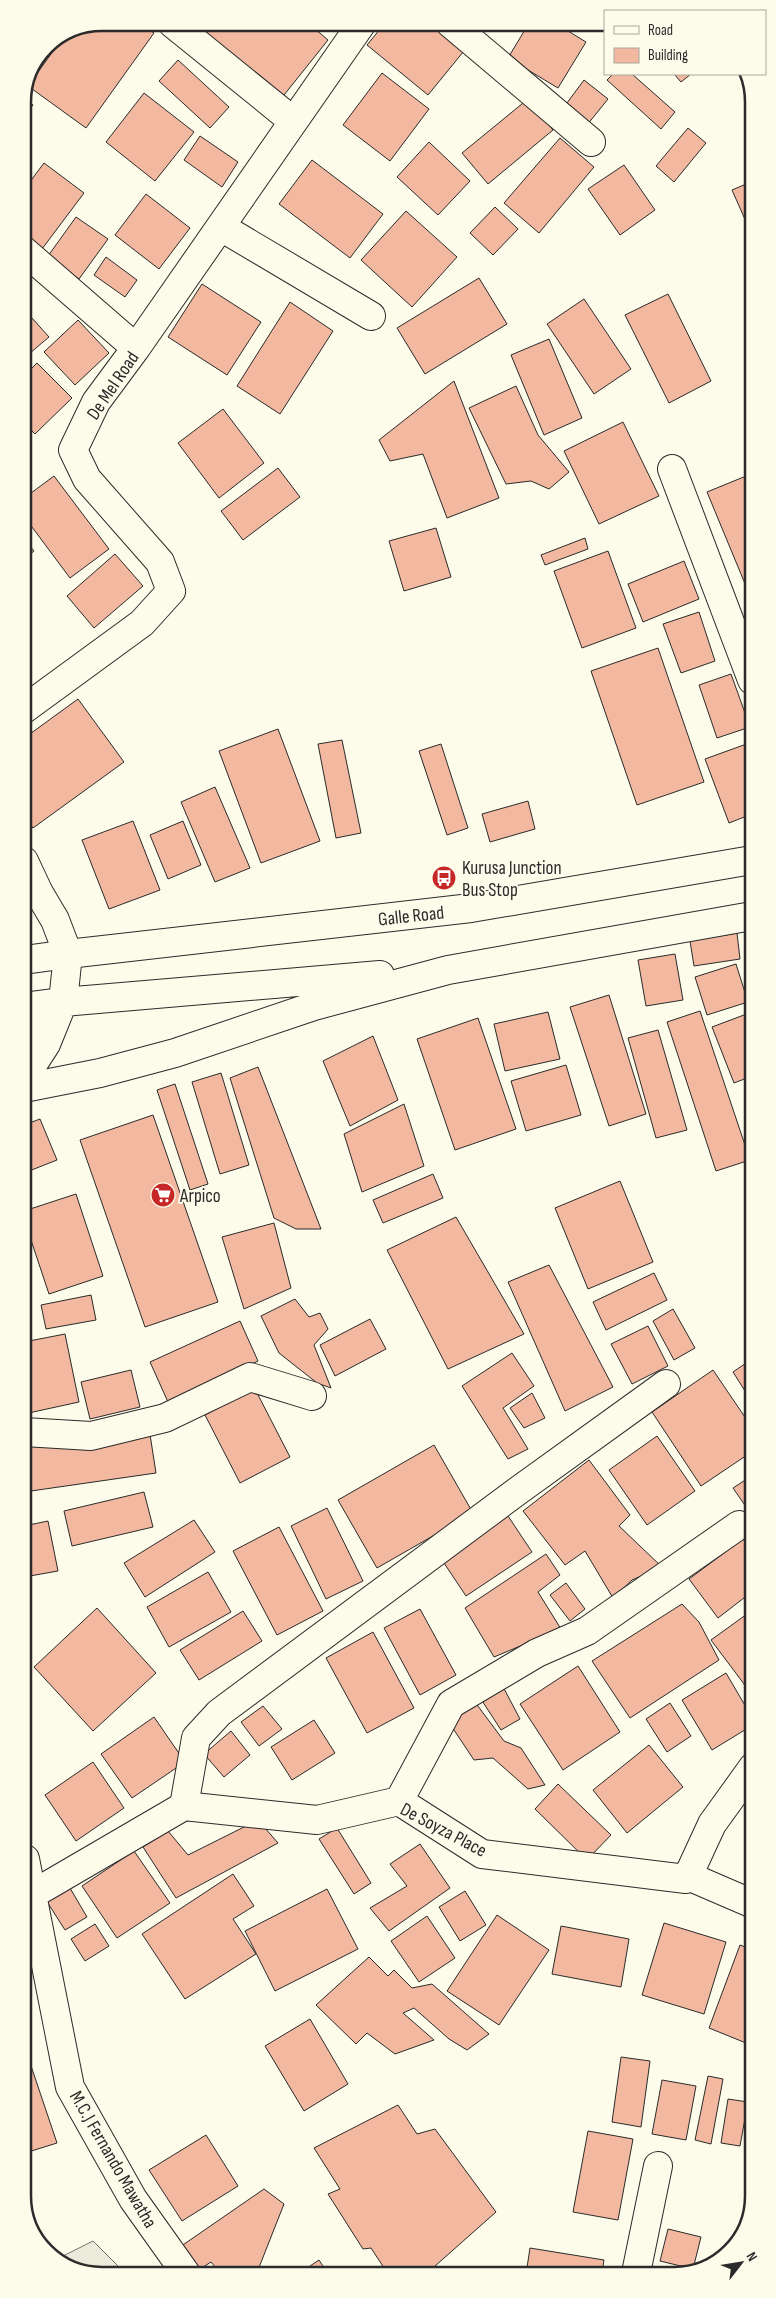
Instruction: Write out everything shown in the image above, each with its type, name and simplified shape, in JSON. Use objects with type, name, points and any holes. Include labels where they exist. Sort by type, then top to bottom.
[{"type":"main road","points":[[183,31],[294,121]]},
{"type":"main road","name":"De Mel Road","points":[[31,704],[142,623],[171,590],[160,562],[87,479],[73,450],[96,402],[221,227],[356,31]]},
{"type":"main road","points":[[459,31],[591,142]]},
{"type":"main road","points":[[221,227],[371,316]]},
{"type":"main road","points":[[31,257],[136,348]]},
{"type":"main road","points":[[672,469],[745,662]]},
{"type":"main road","name":"Galle Road","points":[[31,959],[471,908],[745,861]]},
{"type":"main road","points":[[31,875],[55,920],[68,954],[63,1002],[46,1044],[31,1067]]},
{"type":"main road","points":[[31,1087],[100,1073],[175,1053],[314,1006],[448,970],[745,917]]},
{"type":"main road","points":[[31,1006],[448,970]]},
{"type":"main road","points":[[31,1036],[63,1002]]},
{"type":"main road","points":[[31,1432],[91,1436],[165,1418],[250,1377],[312,1396]]},
{"type":"main road","points":[[33,1894],[184,1806],[196,1738],[219,1714],[519,1490],[666,1384]]},
{"type":"main road","points":[[398,1801],[451,1704],[537,1653],[587,1631],[739,1525]]},
{"type":"main road","points":[[688,1876],[712,1824],[745,1778]]},
{"type":"main road","name":"De Soyza Place","points":[[184,1806],[317,1820],[398,1801],[482,1854],[686,1878],[688,1876],[745,1901]]},
{"type":"main road","name":"M.C.J Fernando Mawatha","points":[[31,1885],[70,2087],[133,2199],[180,2267]]},
{"type":"main road","points":[[637,2267],[658,2166]]},
{"type":"shaded area","points":[[93,2241],[119,2267],[98,2267],[80,2263],[64,2255]]},
{"type":"building","points":[[103,31],[151,31],[154,33],[86,128],[33,90],[40,70],[53,51],[75,37]]},
{"type":"building","points":[[196,31],[317,31],[328,40],[280,100]]},
{"type":"building","points":[[378,31],[449,31],[468,46],[428,95],[367,45]]},
{"type":"building","points":[[524,31],[568,31],[586,42],[558,88],[508,58]]},
{"type":"building","points":[[178,60],[229,107],[210,128],[159,81]]},
{"type":"building","points":[[382,73],[429,109],[390,161],[343,125]]},
{"type":"building","points":[[612,75],[633,75],[675,112],[661,129],[607,80]]},
{"type":"building","points":[[675,75],[690,75],[681,82]]},
{"type":"building","points":[[584,80],[608,99],[587,125],[564,107]]},
{"type":"building","points":[[144,93],[194,132],[155,181],[106,142]]},
{"type":"building","points":[[528,99],[553,130],[488,184],[462,153]]},
{"type":"building","points":[[688,128],[706,143],[674,182],[656,166]]},
{"type":"building","points":[[200,136],[238,162],[222,187],[184,160]]},
{"type":"building","points":[[560,138],[594,167],[539,233],[504,203]]},
{"type":"building","points":[[429,142],[470,181],[438,215],[397,177]]},
{"type":"building","points":[[312,160],[383,214],[350,258],[279,204]]},
{"type":"building","points":[[44,163],[84,193],[39,253],[31,246],[31,180]]},
{"type":"building","points":[[624,165],[655,210],[620,235],[588,189]]},
{"type":"building","points":[[745,185],[745,219],[732,190]]},
{"type":"building","points":[[146,194],[190,228],[159,269],[115,235]]},
{"type":"building","points":[[495,207],[518,229],[493,255],[470,233]]},
{"type":"building","points":[[406,211],[457,257],[412,307],[361,260]]},
{"type":"building","points":[[76,217],[108,239],[79,279],[48,256]]},
{"type":"building","points":[[106,257],[137,280],[125,297],[94,275]]},
{"type":"building","points":[[479,278],[507,324],[425,374],[397,328]]},
{"type":"building","points":[[202,284],[261,322],[227,375],[168,337]]},
{"type":"building","points":[[668,294],[711,381],[669,403],[625,315]]},
{"type":"building","points":[[584,299],[631,369],[594,394],[547,324]]},
{"type":"building","points":[[290,302],[333,331],[280,414],[237,386]]},
{"type":"building","points":[[31,317],[49,337],[31,352]]},
{"type":"building","points":[[78,320],[109,353],[75,385],[44,352]]},
{"type":"building","points":[[549,339],[582,418],[544,435],[511,355]]},
{"type":"building","points":[[37,363],[72,398],[35,434],[31,430],[31,369]]},
{"type":"building","points":[[454,381],[499,498],[447,518],[423,454],[390,461],[379,440]]},
{"type":"building","points":[[516,386],[538,435],[569,472],[549,489],[531,481],[506,484],[469,408]]},
{"type":"building","points":[[223,409],[264,463],[219,498],[178,443]]},
{"type":"building","points":[[623,422],[659,496],[599,524],[564,451]]},
{"type":"building","points":[[278,468],[300,497],[243,540],[221,511]]},
{"type":"building","points":[[54,476],[109,549],[70,578],[31,526],[31,493]]},
{"type":"building","points":[[745,476],[745,584],[707,492]]},
{"type":"building","points":[[436,528],[451,577],[404,591],[389,541]]},
{"type":"building","points":[[585,538],[588,549],[545,565],[541,555]]},
{"type":"building","points":[[608,551],[636,628],[582,648],[554,571]]},
{"type":"building","points":[[115,554],[143,586],[94,628],[67,596]]},
{"type":"building","points":[[684,561],[699,599],[643,622],[628,584]]},
{"type":"building","points":[[699,612],[715,661],[681,673],[663,624]]},
{"type":"building","points":[[658,648],[704,782],[637,805],[591,671]]},
{"type":"building","points":[[731,674],[745,713],[745,729],[717,738],[699,685]]},
{"type":"building","points":[[78,699],[124,762],[33,828],[31,825],[31,733]]},
{"type":"building","points":[[278,729],[320,841],[261,863],[219,751]]},
{"type":"building","points":[[342,740],[361,833],[336,838],[318,744]]},
{"type":"building","points":[[441,744],[468,828],[447,835],[419,751]]},
{"type":"building","points":[[745,745],[745,817],[729,823],[705,759]]},
{"type":"building","points":[[215,787],[250,868],[215,882],[181,802]]},
{"type":"building","points":[[528,801],[535,829],[490,842],[482,814]]},
{"type":"building","points":[[133,821],[160,890],[109,909],[82,840]]},
{"type":"building","points":[[183,821],[201,865],[168,879],[150,835]]},
{"type":"building","points":[[737,933],[740,959],[694,966],[690,941]]},
{"type":"building","points":[[675,954],[683,1000],[646,1006],[638,960]]},
{"type":"building","points":[[736,964],[745,992],[745,1003],[707,1015],[695,977]]},
{"type":"building","points":[[609,995],[646,1114],[609,1126],[570,1007]]},
{"type":"building","points":[[700,1011],[745,1145],[745,1162],[716,1171],[667,1022]]},
{"type":"building","points":[[548,1012],[560,1059],[505,1071],[494,1024]]},
{"type":"building","points":[[745,1015],[745,1079],[734,1083],[712,1027]]},
{"type":"building","points":[[478,1018],[516,1129],[455,1150],[417,1039]]},
{"type":"building","points":[[658,1030],[687,1130],[656,1138],[628,1038]]},
{"type":"building","points":[[373,1036],[398,1100],[350,1126],[323,1061]]},
{"type":"building","points":[[566,1065],[581,1115],[526,1131],[511,1081]]},
{"type":"building","points":[[258,1067],[321,1229],[296,1229],[274,1218],[230,1078]]},
{"type":"building","points":[[221,1073],[249,1165],[220,1174],[192,1082]]},
{"type":"building","points":[[175,1084],[208,1184],[190,1190],[157,1090]]},
{"type":"building","points":[[404,1104],[424,1166],[362,1192],[344,1134]]},
{"type":"building","points":[[153,1115],[218,1302],[145,1327],[80,1140]]},
{"type":"building","points":[[40,1119],[57,1160],[31,1170],[31,1122]]},
{"type":"building","points":[[433,1174],[443,1198],[383,1223],[373,1200]]},
{"type":"building","points":[[620,1181],[653,1262],[588,1289],[555,1208]]},
{"type":"building","points":[[76,1194],[103,1276],[49,1294],[31,1240],[31,1209]]},
{"type":"building","points":[[456,1217],[524,1334],[448,1369],[387,1250]]},
{"type":"building","points":[[274,1223],[291,1288],[244,1309],[222,1237]]},
{"type":"building","points":[[549,1265],[613,1387],[565,1411],[508,1282]]},
{"type":"building","points":[[654,1273],[667,1300],[606,1330],[593,1302]]},
{"type":"building","points":[[91,1295],[96,1320],[46,1329],[41,1305]]},
{"type":"building","points":[[295,1299],[309,1317],[320,1313],[328,1329],[314,1345],[331,1388],[317,1383],[279,1353],[261,1316]]},
{"type":"building","points":[[673,1309],[695,1348],[674,1360],[653,1321]]},
{"type":"building","points":[[370,1319],[386,1349],[335,1376],[320,1345]]},
{"type":"building","points":[[240,1321],[258,1361],[168,1402],[150,1362]]},
{"type":"building","points":[[648,1326],[668,1366],[632,1384],[611,1344]]},
{"type":"building","points":[[65,1334],[79,1402],[31,1412],[31,1341]]},
{"type":"building","points":[[512,1353],[534,1386],[503,1408],[528,1449],[508,1459],[462,1386]]},
{"type":"building","points":[[745,1364],[745,1391],[733,1372]]},
{"type":"building","points":[[131,1370],[140,1407],[90,1419],[81,1382]]},
{"type":"building","points":[[713,1370],[745,1417],[745,1456],[701,1486],[652,1412]]},
{"type":"building","points":[[255,1389],[290,1457],[240,1483],[205,1415]]},
{"type":"building","points":[[532,1393],[545,1418],[524,1428],[510,1408]]},
{"type":"building","points":[[149,1428],[156,1473],[31,1491],[31,1445]]},
{"type":"building","points":[[657,1436],[695,1491],[647,1525],[609,1470]]},
{"type":"building","points":[[434,1445],[473,1513],[377,1568],[338,1500]]},
{"type":"building","points":[[589,1460],[630,1515],[619,1526],[662,1567],[632,1580],[613,1598],[585,1551],[565,1565],[523,1511]]},
{"type":"building","points":[[745,1480],[745,1505],[733,1488]]},
{"type":"building","points":[[144,1492],[153,1527],[72,1546],[64,1511]]},
{"type":"building","points":[[327,1508],[363,1581],[326,1599],[291,1526]]},
{"type":"building","points":[[506,1513],[532,1552],[466,1596],[440,1557]]},
{"type":"building","points":[[194,1520],[215,1552],[145,1597],[124,1563]]},
{"type":"building","points":[[48,1521],[58,1571],[31,1576],[31,1525]]},
{"type":"building","points":[[279,1527],[323,1611],[277,1635],[233,1551]]},
{"type":"building","points":[[743,1539],[745,1541],[745,1597],[718,1618],[689,1579]]},
{"type":"building","points":[[546,1554],[560,1575],[538,1592],[561,1629],[494,1657],[465,1608]]},
{"type":"building","points":[[208,1572],[231,1612],[169,1647],[147,1607]]},
{"type":"building","points":[[566,1583],[585,1609],[570,1621],[550,1595]]},
{"type":"building","points":[[682,1604],[699,1622],[719,1660],[630,1718],[592,1661]]},
{"type":"building","points":[[97,1608],[156,1673],[93,1731],[34,1667]]},
{"type":"building","points":[[420,1609],[456,1675],[420,1695],[384,1628]]},
{"type":"building","points":[[243,1611],[262,1641],[199,1680],[180,1650]]},
{"type":"building","points":[[745,1615],[745,1685],[711,1640]]},
{"type":"building","points":[[373,1632],[414,1708],[367,1733],[326,1658]]},
{"type":"building","points":[[578,1666],[620,1732],[563,1770],[520,1704]]},
{"type":"building","points":[[726,1673],[745,1705],[745,1730],[712,1750],[682,1700]]},
{"type":"building","points":[[500,1681],[520,1719],[501,1730],[477,1693]]},
{"type":"building","points":[[472,1698],[504,1741],[521,1748],[545,1785],[528,1789],[493,1758],[474,1760],[448,1721]]},
{"type":"building","points":[[670,1703],[691,1736],[667,1752],[646,1719]]},
{"type":"building","points":[[263,1706],[282,1729],[259,1746],[241,1722]]},
{"type":"building","points":[[154,1717],[185,1762],[132,1798],[101,1754]]},
{"type":"building","points":[[314,1720],[335,1753],[292,1780],[271,1747]]},
{"type":"building","points":[[231,1731],[250,1755],[224,1777],[204,1754]]},
{"type":"building","points":[[649,1745],[683,1787],[627,1833],[593,1790]]},
{"type":"building","points":[[93,1762],[124,1808],[76,1841],[45,1795]]},
{"type":"building","points":[[558,1784],[611,1835],[587,1860],[535,1809]]},
{"type":"building","points":[[258,1820],[278,1843],[176,1898],[143,1847],[168,1831],[188,1855]]},
{"type":"building","points":[[337,1828],[371,1883],[354,1894],[319,1839]]},
{"type":"building","points":[[420,1844],[450,1888],[389,1931],[370,1908],[407,1886],[390,1864]]},
{"type":"building","points":[[134,1851],[170,1903],[117,1938],[82,1886]]},
{"type":"building","points":[[233,1874],[254,1906],[233,1919],[256,1954],[185,1999],[142,1934]]},
{"type":"building","points":[[67,1883],[87,1917],[65,1930],[44,1897]]},
{"type":"building","points":[[327,1889],[358,1949],[275,1991],[245,1931]]},
{"type":"building","points":[[465,1891],[486,1925],[460,1941],[439,1907]]},
{"type":"building","points":[[497,1915],[549,1950],[499,2025],[447,1991]]},
{"type":"building","points":[[427,1916],[455,1958],[419,1982],[391,1941]]},
{"type":"building","points":[[664,1923],[726,1942],[704,2014],[642,1995]]},
{"type":"building","points":[[95,1924],[109,1946],[85,1961],[71,1939]]},
{"type":"building","points":[[561,1926],[629,1939],[621,1987],[552,1974]]},
{"type":"building","points":[[740,1945],[745,1947],[745,2043],[709,2028]]},
{"type":"building","points":[[369,1957],[388,1976],[394,1970],[412,1988],[432,1984],[489,2034],[467,2050],[449,2039],[414,2008],[403,2013],[434,2040],[395,2054],[367,2033],[356,2044],[316,2005]]},
{"type":"building","points":[[310,2019],[348,2084],[304,2111],[265,2046]]},
{"type":"building","points":[[621,2057],[650,2061],[641,2127],[612,2122]]},
{"type":"building","points":[[31,2066],[57,2143],[31,2151]]},
{"type":"building","points":[[708,2076],[723,2079],[711,2144],[695,2140]]},
{"type":"building","points":[[662,2080],[696,2086],[686,2140],[652,2134]]},
{"type":"building","points":[[728,2099],[745,2102],[745,2118],[740,2146],[721,2143]]},
{"type":"building","points":[[398,2105],[417,2134],[435,2129],[496,2212],[434,2267],[383,2267],[371,2248],[363,2249],[328,2194],[340,2189],[314,2148]]},
{"type":"building","points":[[588,2131],[633,2139],[618,2220],[573,2212]]},
{"type":"building","points":[[206,2135],[238,2186],[182,2221],[149,2170]]},
{"type":"building","points":[[264,2189],[284,2204],[259,2267],[215,2267],[211,2262],[203,2267],[193,2267],[177,2249]]},
{"type":"building","points":[[668,2229],[701,2237],[694,2263],[681,2266],[660,2261]]},
{"type":"building","points":[[530,2248],[604,2260],[603,2267],[527,2267]]},
{"type":"building","points":[[319,2260],[324,2267],[308,2267]]},
{"type":"place","name":"Kurusa Junction Bus Stop","points":[[444,878]]},
{"type":"place","name":"Arpico","points":[[163,1195]]}]
